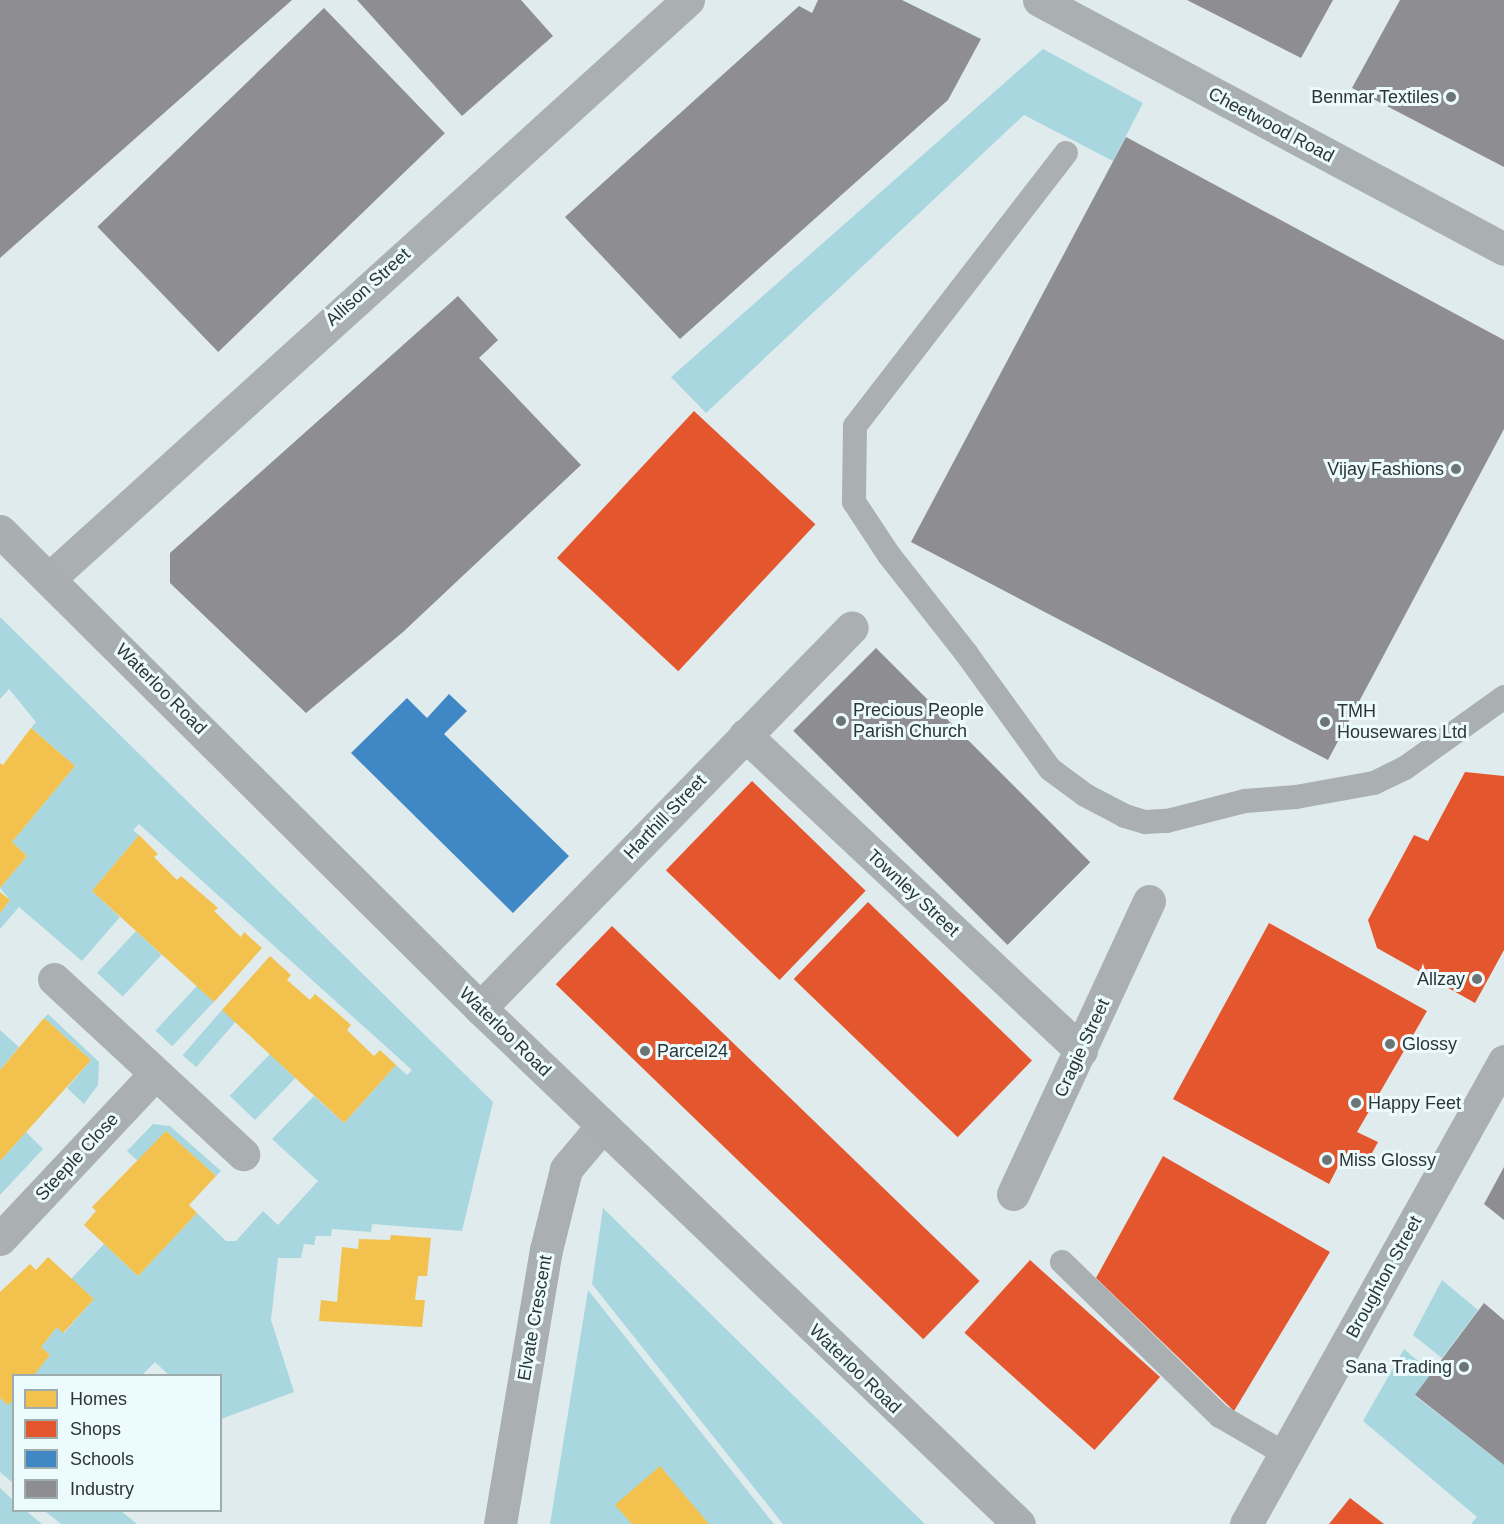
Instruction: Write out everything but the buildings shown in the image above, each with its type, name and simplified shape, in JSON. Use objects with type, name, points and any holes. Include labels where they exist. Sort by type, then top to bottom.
[{"type":"main road","name":"Waterloo Road","points":[[0,531],[50,578],[480,1008],[1019,1524]]},
{"type":"street","name":"Allison Street","points":[[50,578],[688,0]]},
{"type":"street","name":"Cheetwood Road","points":[[1038,0],[1504,249]]},
{"type":"street","name":"Harthill Street","points":[[480,1008],[852,627]]},
{"type":"street","name":"Townley Street","points":[[745,735],[1081,1050]]},
{"type":"street","name":"Cragie Street","points":[[1013,1194],[1149,901]]},
{"type":"street","points":[[54,979],[243,1154]]},
{"type":"street","name":"Broughton Street","points":[[1246,1524],[1504,1061]]},
{"type":"street","name":"Steeple Close","points":[[0,1239],[155,1074]]},
{"type":"street","name":"Elvate Crescent","points":[[500,1524],[546,1250],[566,1169],[603,1125]]},
{"type":"lane","points":[[1066,153],[855,426],[854,502],[889,555],[966,653],[1050,769],[1085,795],[1125,816],[1145,822],[1167,821],[1245,801],[1296,797],[1374,783],[1405,768],[1504,697]]},
{"type":"lane","points":[[1062,1262],[1220,1416],[1285,1454]]},
{"type":"shaded area","points":[[1043,49],[1143,103],[1113,161],[1024,115],[706,413],[671,377]]},
{"type":"shaded area","points":[[0,617],[493,1102],[462,1231],[372,1224],[371,1232],[332,1229],[331,1236],[316,1236],[314,1245],[304,1244],[301,1258],[278,1258],[271,1320],[294,1392],[222,1419],[222,1374],[168,1374],[155,1362],[143,1374],[34,1374],[50,1355],[41,1347],[57,1327],[64,1333],[94,1299],[71,1279],[104,1244],[138,1276],[197,1213],[226,1241],[236,1241],[263,1211],[278,1225],[318,1181],[272,1139],[314,1096],[344,1123],[396,1065],[407,1075],[412,1070],[139,824],[133,830],[139,835],[92,891],[120,917],[82,961],[19,907],[0,929],[0,913],[10,900],[0,888],[27,856],[12,842],[75,766],[31,728],[36,722],[9,689],[0,699]]},
{"type":"shaded area","points":[[136,931],[162,955],[123,997],[97,973]]},
{"type":"shaded area","points":[[197,986],[214,1002],[172,1046],[155,1031]]},
{"type":"shaded area","points":[[222,1010],[236,1022],[196,1067],[183,1055]]},
{"type":"shaded area","points":[[48,1014],[99,1062],[98,1085],[84,1104],[67,1088],[91,1060],[44,1018]]},
{"type":"shaded area","points":[[0,1030],[19,1047],[0,1070]]},
{"type":"shaded area","points":[[270,1054],[295,1078],[255,1120],[230,1096]]},
{"type":"shaded area","points":[[153,1124],[170,1126],[221,1171],[216,1176],[166,1131],[138,1161],[127,1151]]},
{"type":"shaded area","points":[[26,1132],[43,1149],[0,1195],[0,1161]]},
{"type":"shaded area","points":[[603,1208],[925,1524],[783,1524],[592,1284]]},
{"type":"shaded area","points":[[1442,1280],[1478,1310],[1442,1358],[1413,1335]]},
{"type":"shaded area","points":[[588,1290],[774,1524],[709,1524],[616,1505],[632,1524],[550,1524]]},
{"type":"shaded area","points":[[1404,1349],[1432,1373],[1415,1396],[1504,1465],[1504,1524],[1471,1524],[1477,1517],[1363,1421]]},
{"type":"shaded area","points":[[0,1398],[8,1405],[12,1400],[12,1482],[0,1472]]},
{"type":"shaded area","points":[[0,1488],[12,1499],[12,1512],[27,1512],[42,1524],[0,1524]]},
{"type":"shaded area","points":[[46,1512],[122,1512],[137,1524],[61,1524]]},
{"type":"place","name":"Benmar Textiles","points":[[1451,97]]},
{"type":"place","name":"Vijay Fashions","points":[[1456,469]]},
{"type":"place","name":"Precious People Parish Church","points":[[841,721]]},
{"type":"place","name":"TMH Housewares Ltd","points":[[1325,722]]},
{"type":"place","name":"Allzay","points":[[1477,979]]},
{"type":"place","name":"Glossy","points":[[1390,1044]]},
{"type":"place","name":"Parcel24","points":[[645,1051]]},
{"type":"place","name":"Happy Feet","points":[[1356,1103]]},
{"type":"place","name":"Miss Glossy","points":[[1327,1160]]},
{"type":"place","name":"Sana Trading","points":[[1464,1367]]}]
